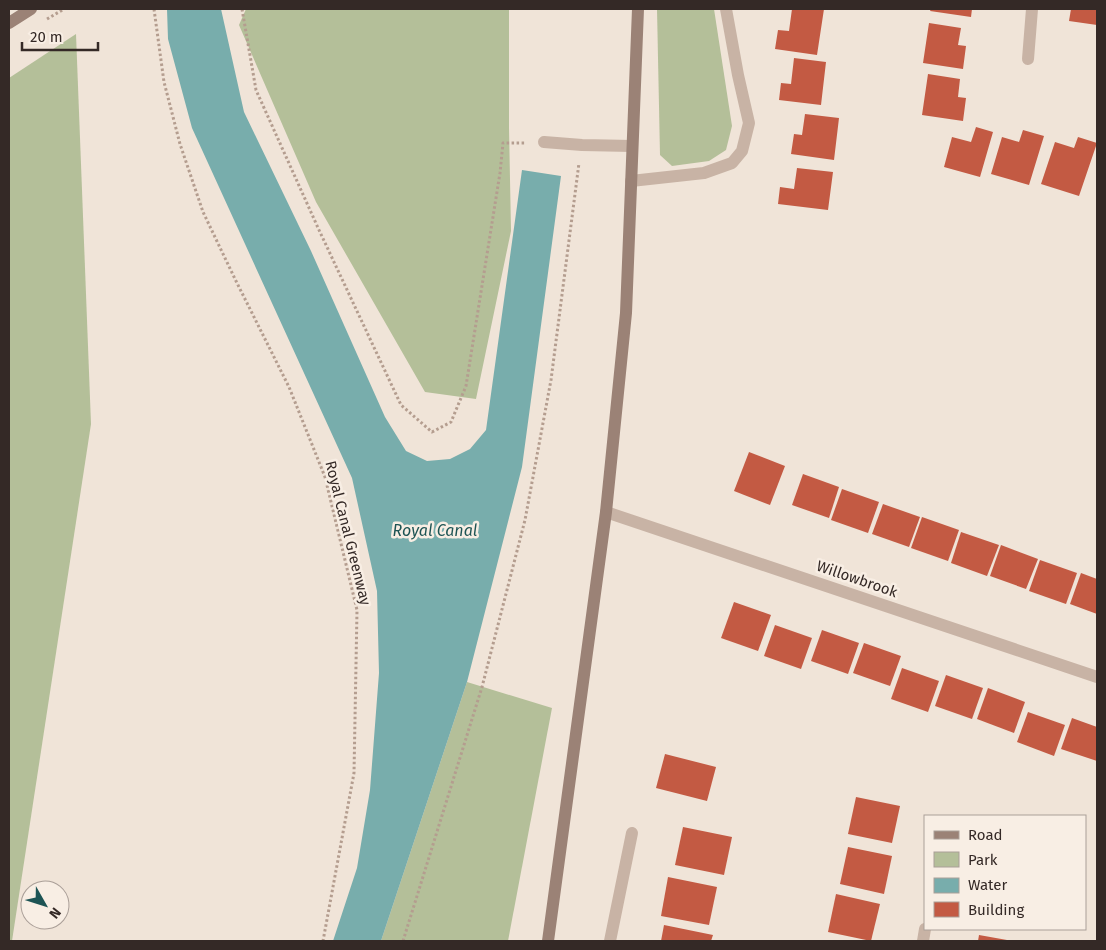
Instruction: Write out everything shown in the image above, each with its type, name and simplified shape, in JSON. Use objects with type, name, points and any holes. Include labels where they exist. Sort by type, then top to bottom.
[{"type":"main road","points":[[12,21],[32,9]]},
{"type":"main road","points":[[548,941],[606,512],[626,313],[638,9]]},
{"type":"street","points":[[631,181],[704,173],[732,163],[742,152],[749,123],[726,9]]},
{"type":"street","points":[[1028,59],[1032,9]]},
{"type":"street","points":[[544,142],[632,146]]},
{"type":"street","name":"Willowbrook","points":[[606,512],[1097,677]]},
{"type":"street","points":[[610,941],[632,834]]},
{"type":"path","name":"Royal Canal Greenway","points":[[154,9],[164,82],[180,144],[203,212],[289,387],[325,477],[357,610],[354,773],[323,941]]},
{"type":"path","points":[[242,9],[256,90],[401,406],[432,432],[451,422],[466,386],[500,173],[503,143],[544,142]]},
{"type":"path","points":[[404,941],[482,687],[525,520],[551,380],[582,145]]},
{"type":"green space","points":[[246,9],[509,9],[511,231],[476,399],[425,392],[316,202],[239,25]]},
{"type":"green space","points":[[657,9],[714,9],[732,126],[726,150],[709,161],[672,166],[660,155]]},
{"type":"green space","points":[[76,34],[91,424],[12,941],[9,941],[9,78]]},
{"type":"green space","points":[[467,682],[552,708],[508,941],[381,941]]},
{"type":"water","name":"Royal Canal","points":[[167,9],[221,9],[244,112],[311,251],[385,417],[406,451],[427,461],[450,459],[470,449],[486,430],[522,170],[561,176],[522,467],[467,682],[381,941],[333,941],[357,868],[370,790],[379,673],[377,591],[352,478],[192,128],[168,39]]},
{"type":"building","points":[[792,9],[824,9],[817,55],[775,49],[778,30],[789,31]]},
{"type":"building","points":[[931,9],[972,9],[971,17],[930,11]]},
{"type":"building","points":[[1071,9],[1097,9],[1097,25],[1069,21]]},
{"type":"building","points":[[929,23],[961,28],[958,45],[966,46],[963,69],[923,63]]},
{"type":"building","points":[[794,58],[826,62],[821,105],[779,100],[781,83],[791,84]]},
{"type":"building","points":[[928,74],[960,79],[958,97],[966,98],[963,121],[922,115]]},
{"type":"building","points":[[805,114],[839,118],[834,160],[791,154],[794,134],[802,135]]},
{"type":"building","points":[[976,127],[993,132],[980,177],[944,167],[952,137],[971,142]]},
{"type":"building","points":[[1023,130],[1044,136],[1029,185],[991,174],[1002,137],[1019,142]]},
{"type":"building","points":[[1078,137],[1097,143],[1079,196],[1041,184],[1055,142],[1074,148]]},
{"type":"building","points":[[797,168],[833,172],[828,210],[778,204],[780,187],[794,189]]},
{"type":"building","points":[[749,452],[785,466],[770,505],[734,491]]},
{"type":"building","points":[[803,474],[839,487],[829,518],[792,505]]},
{"type":"building","points":[[842,489],[879,502],[868,533],[831,520]]},
{"type":"building","points":[[883,504],[920,517],[909,547],[872,534]]},
{"type":"building","points":[[922,517],[959,530],[948,561],[911,548]]},
{"type":"building","points":[[961,532],[999,545],[987,576],[951,563]]},
{"type":"building","points":[[1001,545],[1038,559],[1026,589],[990,576]]},
{"type":"building","points":[[1040,560],[1077,573],[1066,604],[1029,591]]},
{"type":"building","points":[[1081,573],[1097,579],[1097,614],[1070,604]]},
{"type":"building","points":[[734,602],[771,615],[758,651],[721,638]]},
{"type":"building","points":[[775,625],[812,638],[801,669],[764,656]]},
{"type":"building","points":[[822,630],[859,643],[848,674],[811,661]]},
{"type":"building","points":[[864,643],[901,656],[890,686],[853,673]]},
{"type":"building","points":[[902,668],[939,681],[928,712],[891,699]]},
{"type":"building","points":[[946,675],[983,688],[972,719],[935,706]]},
{"type":"building","points":[[988,688],[1025,702],[1014,733],[977,719]]},
{"type":"building","points":[[1028,712],[1065,725],[1054,756],[1017,742]]},
{"type":"building","points":[[1072,718],[1097,727],[1097,761],[1061,749]]},
{"type":"building","points":[[665,754],[716,767],[707,801],[656,788]]},
{"type":"building","points":[[856,797],[900,806],[892,843],[848,834]]},
{"type":"building","points":[[683,827],[732,837],[724,875],[675,865]]},
{"type":"building","points":[[848,847],[892,856],[884,894],[840,884]]},
{"type":"building","points":[[668,877],[717,887],[709,925],[661,916]]},
{"type":"building","points":[[836,894],[880,904],[871,941],[828,932]]},
{"type":"building","points":[[664,925],[713,935],[711,941],[661,941]]},
{"type":"building","points":[[979,935],[1007,940],[978,941]]}]
